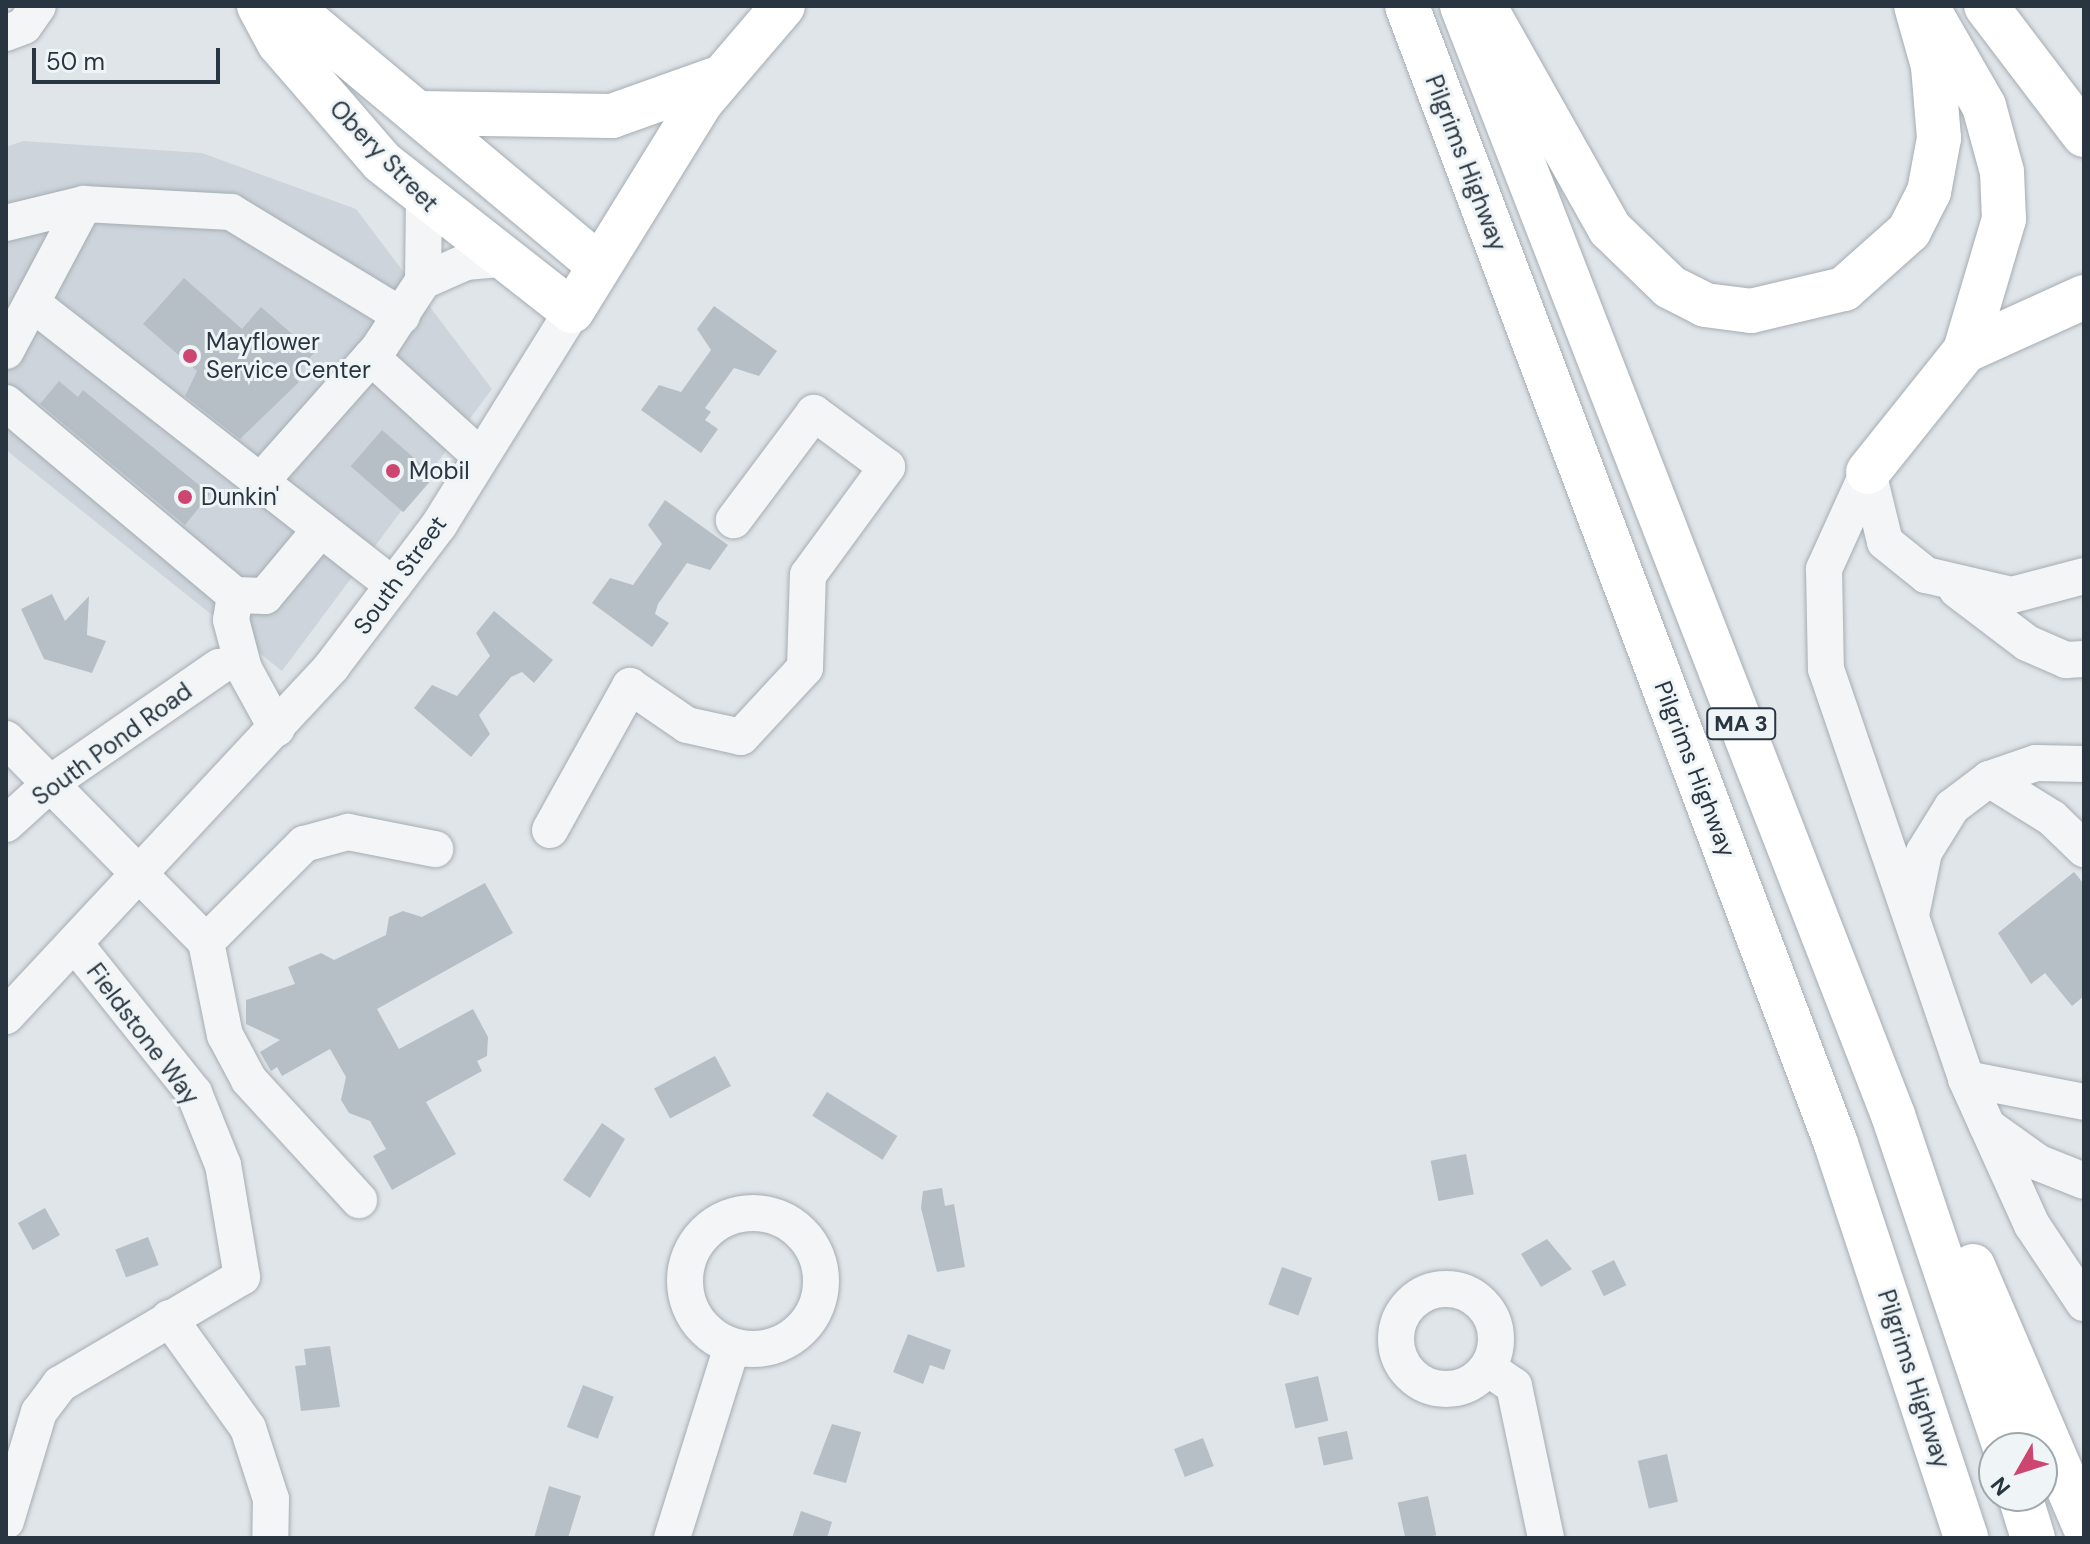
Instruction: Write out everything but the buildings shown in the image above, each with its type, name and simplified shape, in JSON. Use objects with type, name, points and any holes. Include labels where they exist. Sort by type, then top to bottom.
[{"type":"main road","name":"Obery Street","points":[[259,6],[279,43],[424,201],[572,311]]},
{"type":"main road","name":"Obery Street","points":[[289,6],[598,264]]},
{"type":"main road","name":"South Street","points":[[572,311],[598,264],[721,76],[783,6]]},
{"type":"main road","name":"Pilgrims Highway","points":[[1407,6],[1836,1144],[1966,1538]]},
{"type":"main road","name":"MA 3","points":[[1462,6],[1814,906],[1999,1432]]},
{"type":"main road","points":[[1484,6],[1610,229],[1670,287],[1705,305],[1751,311],[1844,289],[1909,231],[1929,192],[1939,138],[1933,66],[1916,6]]},
{"type":"main road","points":[[1868,472],[1965,351],[2004,219],[2002,172],[1984,106],[1925,6]]},
{"type":"main road","points":[[1986,6],[2084,135]]},
{"type":"main road","points":[[419,113],[612,116],[721,76]]},
{"type":"main road","points":[[1965,351],[2084,297]]},
{"type":"main road","points":[[1814,906],[2084,1525]]},
{"type":"main road","points":[[2025,1512],[2033,1538]]},
{"type":"street","points":[[6,33],[24,26],[38,6]]},
{"type":"street","points":[[261,481],[375,352],[423,281],[424,201]]},
{"type":"street","points":[[6,223],[84,204],[231,212],[402,316]]},
{"type":"street","points":[[6,351],[84,204]]},
{"type":"street","points":[[423,281],[466,262],[499,259]]},
{"type":"street","points":[[33,304],[393,585]]},
{"type":"street","name":"South Street","points":[[6,1016],[277,729],[393,585],[572,311]]},
{"type":"street","points":[[375,352],[480,456]]},
{"type":"street","points":[[6,403],[235,595],[265,596],[321,529]]},
{"type":"street","points":[[550,830],[630,686],[687,725],[741,737],[794,680],[805,668],[808,575],[887,467],[814,413],[734,520]]},
{"type":"street","points":[[1868,472],[1885,542],[1911,566],[1953,586],[2027,643],[2066,660],[2084,659]]},
{"type":"street","points":[[1868,472],[1824,569],[1826,669],[1966,1079],[2032,1225],[2084,1303]]},
{"type":"street","points":[[1953,586],[2012,595],[2084,576]]},
{"type":"street","points":[[235,595],[231,620],[244,669],[277,729]]},
{"type":"street","name":"South Pond Road","points":[[6,824],[52,782],[219,667]]},
{"type":"street","points":[[6,739],[52,782],[206,942],[225,1035],[249,1080],[359,1200]]},
{"type":"street","points":[[1911,916],[1937,824],[1989,779],[2036,763],[2084,764]]},
{"type":"street","points":[[1989,779],[2052,818],[2084,849]]},
{"type":"street","points":[[206,942],[304,844],[348,832],[435,849]]},
{"type":"street","name":"Fieldstone Way","points":[[6,1521],[39,1412],[60,1384],[242,1277],[223,1165],[194,1093],[75,944]]},
{"type":"street","points":[[1966,1079],[2084,1102]]},
{"type":"street","points":[[1986,1125],[2039,1163],[2084,1181]]},
{"type":"street","points":[[169,1318],[248,1428],[271,1499],[270,1538]]},
{"type":"street","points":[[672,1538],[732,1347]]},
{"type":"street","points":[[1488,1368],[1514,1386],[1546,1538]]},
{"type":"shaded area","points":[[23,141],[202,153],[356,209],[492,389],[282,671],[6,450],[6,147]]},
{"type":"place","name":"Mayflower Service Center","points":[[190,356]]},
{"type":"place","name":"Mobil","points":[[393,471]]},
{"type":"place","name":"Dunkin'","points":[[185,497]]}]
